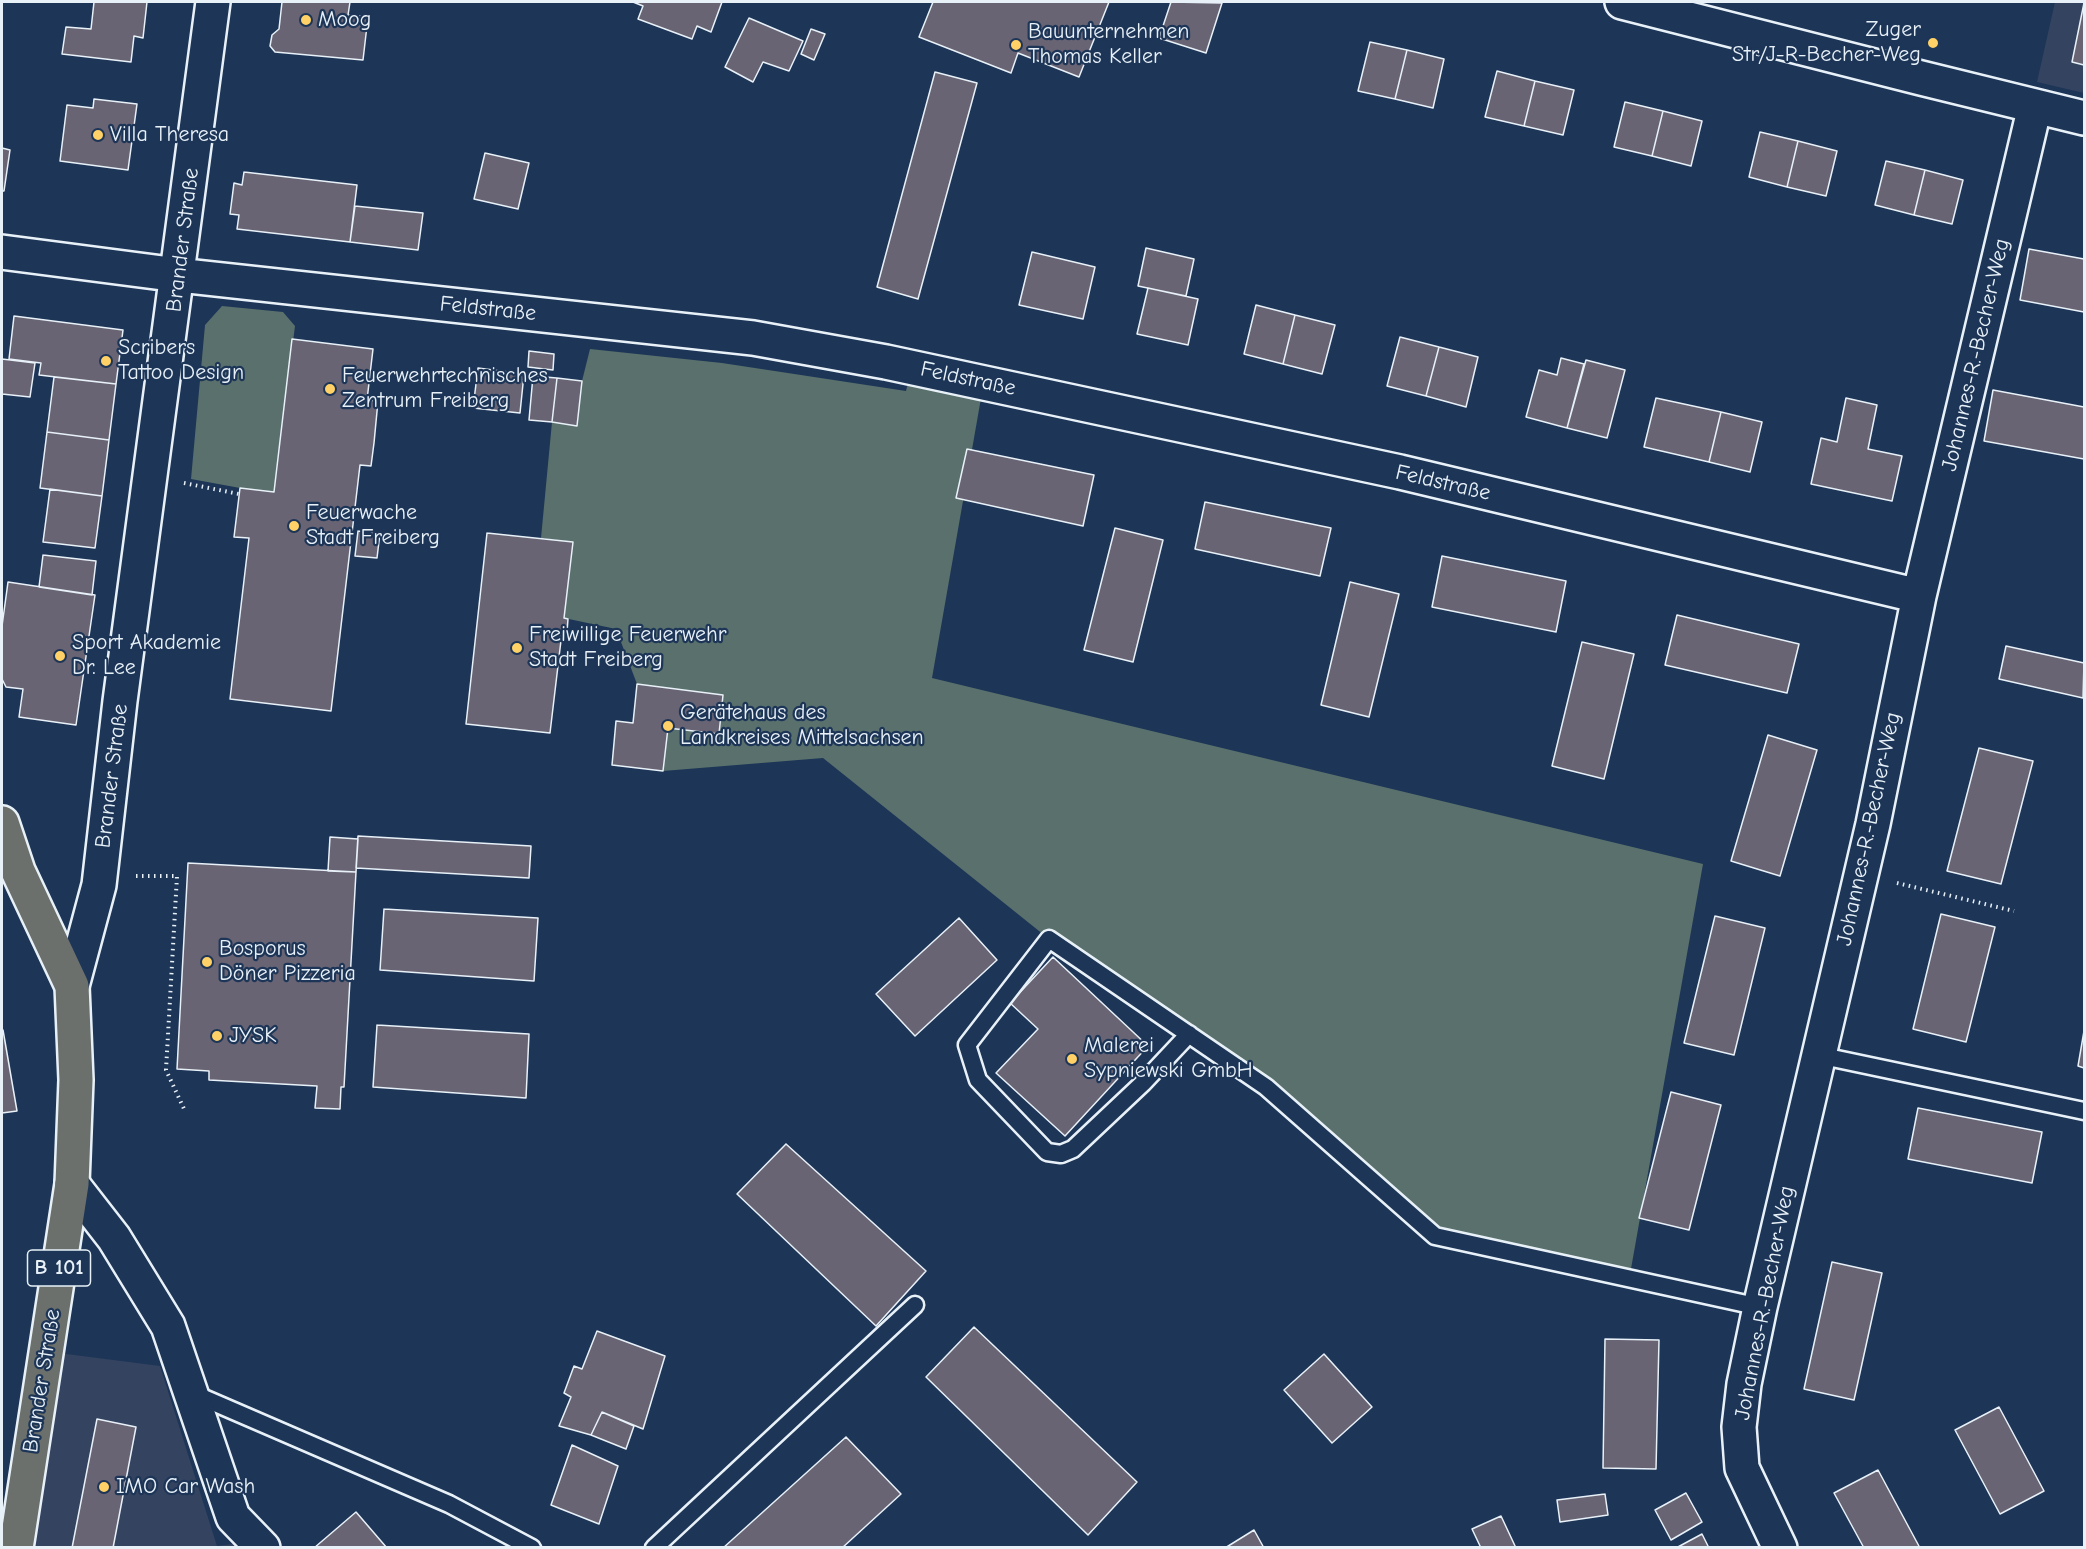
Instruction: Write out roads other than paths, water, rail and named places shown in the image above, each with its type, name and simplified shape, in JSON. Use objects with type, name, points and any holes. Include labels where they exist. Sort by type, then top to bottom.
[{"type":"main road","name":"B 101","points":[[2,823],[18,870],[72,986]]},
{"type":"main road","name":"Brander Straße","points":[[16,1548],[72,1184],[76,1080],[72,986]]},
{"type":"street","name":"Brander Straße","points":[[72,986],[99,885],[122,689],[213,2]]},
{"type":"street","points":[[1622,2],[2085,118]]},
{"type":"street","name":"Johannes-R.-Becher-Weg","points":[[1780,1548],[1742,1468],[1739,1427],[1743,1395],[1760,1307],[1861,874],[1919,596],[2034,106]]},
{"type":"street","name":"Feldstraße","points":[[2,252],[178,275],[753,338],[886,362],[1400,472],[1919,596]]},
{"type":"street","points":[[72,1184],[114,1238],[168,1326],[237,1532],[263,1548]]},
{"type":"lane","points":[[1190,1034],[1143,1083],[1073,1149],[1060,1154],[1047,1152],[978,1080],[967,1045],[1049,939],[1190,1034],[1266,1087],[1435,1236],[1760,1307]]},
{"type":"lane","points":[[1818,1055],[2085,1111]]},
{"type":"lane","points":[[654,1548],[915,1305]]},
{"type":"lane","points":[[191,1393],[449,1504],[532,1548]]},
{"type":"place","name":"Moog","points":[[306,20]]},
{"type":"place","name":"Zuger Str/J-R-Becher-Weg","points":[[1933,43]]},
{"type":"place","name":"Bauunternehmen Thomas Keller","points":[[1016,45]]},
{"type":"place","name":"Villa Theresa","points":[[98,135]]},
{"type":"place","name":"Scribers Tattoo Design","points":[[106,361]]},
{"type":"place","name":"Feuerwehrtechnisches Zentrum Freiberg","points":[[330,389]]},
{"type":"place","name":"Feuerwache Stadt Freiberg","points":[[294,526]]},
{"type":"place","name":"Freiwillige Feuerwehr Stadt Freiberg","points":[[517,648]]},
{"type":"place","name":"Sport Akademie Dr. Lee","points":[[60,656]]},
{"type":"place","name":"Gerätehaus des Landkreises Mittelsachsen","points":[[668,726]]},
{"type":"place","name":"Bosporus Döner Pizzeria","points":[[207,962]]},
{"type":"place","name":"JYSK","points":[[217,1036]]},
{"type":"place","name":"Malerei Sypniewski GmbH","points":[[1072,1059]]},
{"type":"place","name":"IMO Car Wash","points":[[104,1487]]}]
